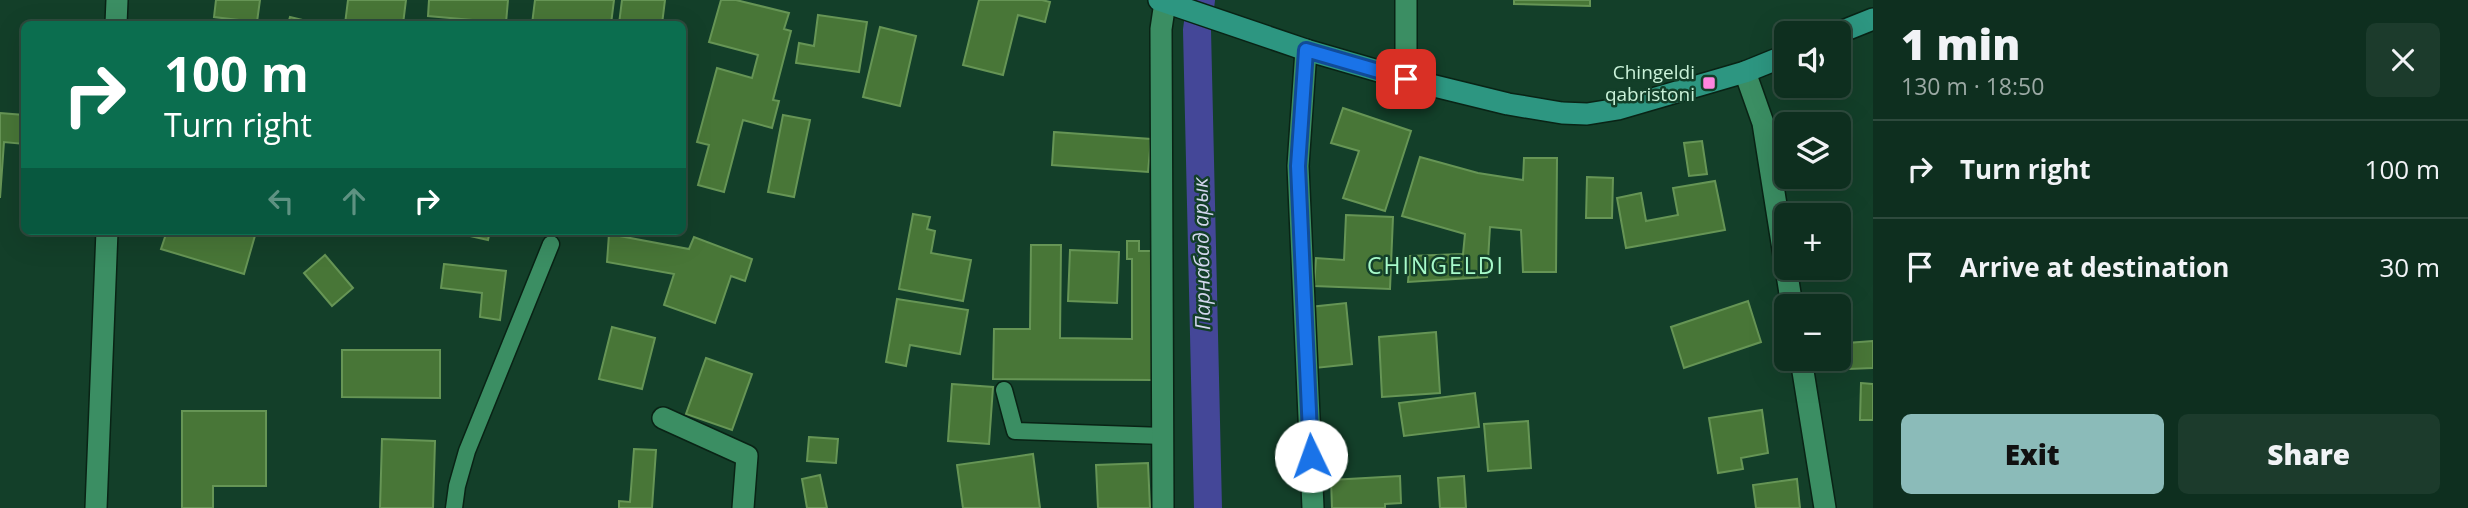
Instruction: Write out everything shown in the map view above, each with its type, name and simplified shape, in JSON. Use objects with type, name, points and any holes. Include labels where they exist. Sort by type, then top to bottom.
[{"type":"main road","points":[[1162,1],[1306,50],[1406,79],[1508,104],[1562,113],[1587,114],[1618,109],[1745,72],[1774,60]]},
{"type":"main road","points":[[1851,28],[1873,19]]},
{"type":"street","points":[[116,21],[117,0]]},
{"type":"street","points":[[1406,0],[1406,79]]},
{"type":"street","points":[[1162,1],[1163,508]]},
{"type":"street","points":[[1306,50],[1298,166],[1313,508]]},
{"type":"street","points":[[1745,72],[1763,123],[1790,294]]},
{"type":"street","points":[[96,508],[107,235]]},
{"type":"street","points":[[1803,371],[1825,508]]},
{"type":"street","points":[[663,418],[747,456],[743,508]]},
{"type":"lane","points":[[454,508],[457,485],[467,451],[551,244]]},
{"type":"lane","points":[[1004,390],[1015,430],[1164,436]]},
{"type":"building","points":[[216,0],[260,0],[257,21],[214,17]]},
{"type":"building","points":[[348,0],[406,0],[403,21],[345,21]]},
{"type":"building","points":[[429,0],[508,0],[506,21],[428,16]]},
{"type":"building","points":[[535,0],[614,0],[611,21],[532,21]]},
{"type":"building","points":[[622,0],[665,0],[662,21],[619,21]]},
{"type":"building","points":[[721,0],[736,0],[789,13],[784,29],[791,31],[773,100],[779,101],[772,128],[743,120],[724,192],[698,185],[709,145],[697,142],[717,68],[752,78],[758,55],[709,42]]},
{"type":"building","points":[[979,0],[1050,2],[1045,22],[1018,15],[1003,75],[963,65]]},
{"type":"building","points":[[1514,0],[1590,0],[1590,6],[1514,4]]},
{"type":"building","points":[[818,15],[867,22],[859,72],[796,63],[799,43],[814,46]]},
{"type":"building","points":[[290,17],[307,21],[289,21]]},
{"type":"building","points":[[880,27],[916,36],[900,106],[863,97]]},
{"type":"building","points":[[1343,108],[1411,131],[1385,211],[1343,198],[1359,151],[1331,143]]},
{"type":"building","points":[[0,113],[21,115],[21,144],[4,142],[0,198]]},
{"type":"building","points":[[783,115],[810,120],[794,197],[768,192]]},
{"type":"building","points":[[1054,132],[1151,139],[1148,172],[1052,165]]},
{"type":"building","points":[[1702,141],[1707,174],[1689,176],[1684,143]]},
{"type":"building","points":[[1420,157],[1478,173],[1523,180],[1524,158],[1557,158],[1556,272],[1523,272],[1521,230],[1490,227],[1487,277],[1408,282],[1410,256],[1463,254],[1465,234],[1402,216]]},
{"type":"building","points":[[1587,177],[1613,178],[1612,218],[1586,218]]},
{"type":"building","points":[[1715,181],[1725,230],[1626,248],[1617,198],[1641,193],[1646,221],[1678,215],[1673,188]]},
{"type":"building","points":[[913,214],[930,217],[927,229],[935,231],[931,253],[971,260],[963,301],[899,289]]},
{"type":"building","points":[[1346,215],[1393,217],[1390,289],[1314,286],[1316,258],[1344,260]]},
{"type":"building","points":[[166,235],[255,235],[244,274],[161,249]]},
{"type":"building","points":[[466,235],[489,235],[488,240]]},
{"type":"building","points":[[609,235],[689,249],[694,237],[752,259],[745,281],[731,276],[715,323],[664,305],[674,274],[607,262]]},
{"type":"building","points":[[1127,241],[1139,241],[1139,251],[1156,251],[1154,380],[993,379],[994,329],[1030,329],[1031,245],[1061,245],[1060,338],[1132,339],[1132,259],[1127,259]]},
{"type":"building","points":[[1070,250],[1119,252],[1117,303],[1068,301]]},
{"type":"building","points":[[325,255],[353,288],[332,306],[304,273]]},
{"type":"building","points":[[444,264],[506,271],[500,320],[480,317],[482,293],[441,288]]},
{"type":"building","points":[[897,299],[968,310],[960,354],[910,345],[906,366],[886,362]]},
{"type":"building","points":[[1748,301],[1761,342],[1684,368],[1671,327]]},
{"type":"building","points":[[1346,303],[1352,364],[1315,368],[1310,307]]},
{"type":"building","points":[[612,327],[655,338],[642,389],[599,379]]},
{"type":"building","points":[[1436,332],[1440,393],[1382,397],[1379,337]]},
{"type":"building","points":[[1873,341],[1873,368],[1851,369],[1851,343]]},
{"type":"building","points":[[342,350],[440,350],[440,398],[342,397]]},
{"type":"building","points":[[706,358],[752,374],[732,430],[686,414]]},
{"type":"building","points":[[1861,383],[1873,384],[1873,420],[1860,420]]},
{"type":"building","points":[[952,384],[993,387],[989,444],[948,441]]},
{"type":"building","points":[[1475,393],[1479,427],[1404,436],[1399,403]]},
{"type":"building","points":[[1762,410],[1768,453],[1741,458],[1743,469],[1718,473],[1709,418]]},
{"type":"building","points":[[182,411],[266,411],[266,486],[213,486],[213,508],[182,508]]},
{"type":"building","points":[[1528,421],[1531,468],[1488,471],[1484,424]]},
{"type":"building","points":[[809,437],[838,439],[836,463],[807,461]]},
{"type":"building","points":[[382,439],[435,441],[433,508],[380,508]]},
{"type":"building","points":[[634,449],[656,450],[652,508],[619,508],[619,501],[630,502]]},
{"type":"building","points":[[1033,454],[1040,508],[963,508],[957,465]]},
{"type":"building","points":[[1148,463],[1150,508],[1098,508],[1096,465]]},
{"type":"building","points":[[820,475],[827,508],[807,508],[802,479]]},
{"type":"building","points":[[1400,476],[1401,503],[1385,504],[1385,508],[1332,508],[1331,480]]},
{"type":"building","points":[[1464,476],[1466,508],[1440,508],[1438,478]]},
{"type":"building","points":[[1797,479],[1800,508],[1756,508],[1753,485]]},
{"type":"waterway","name":"Парнабад арык","points":[[1201,0],[1197,30],[1208,508]]},
{"type":"place","name":"Chingeldi qabristoni","points":[[1709,83]]},
{"type":"district","name":"CHINGELDI","points":[[1436,266]]},
{"type":"route","points":[[1311,456],[1298,166],[1306,50],[1406,79]]}]
